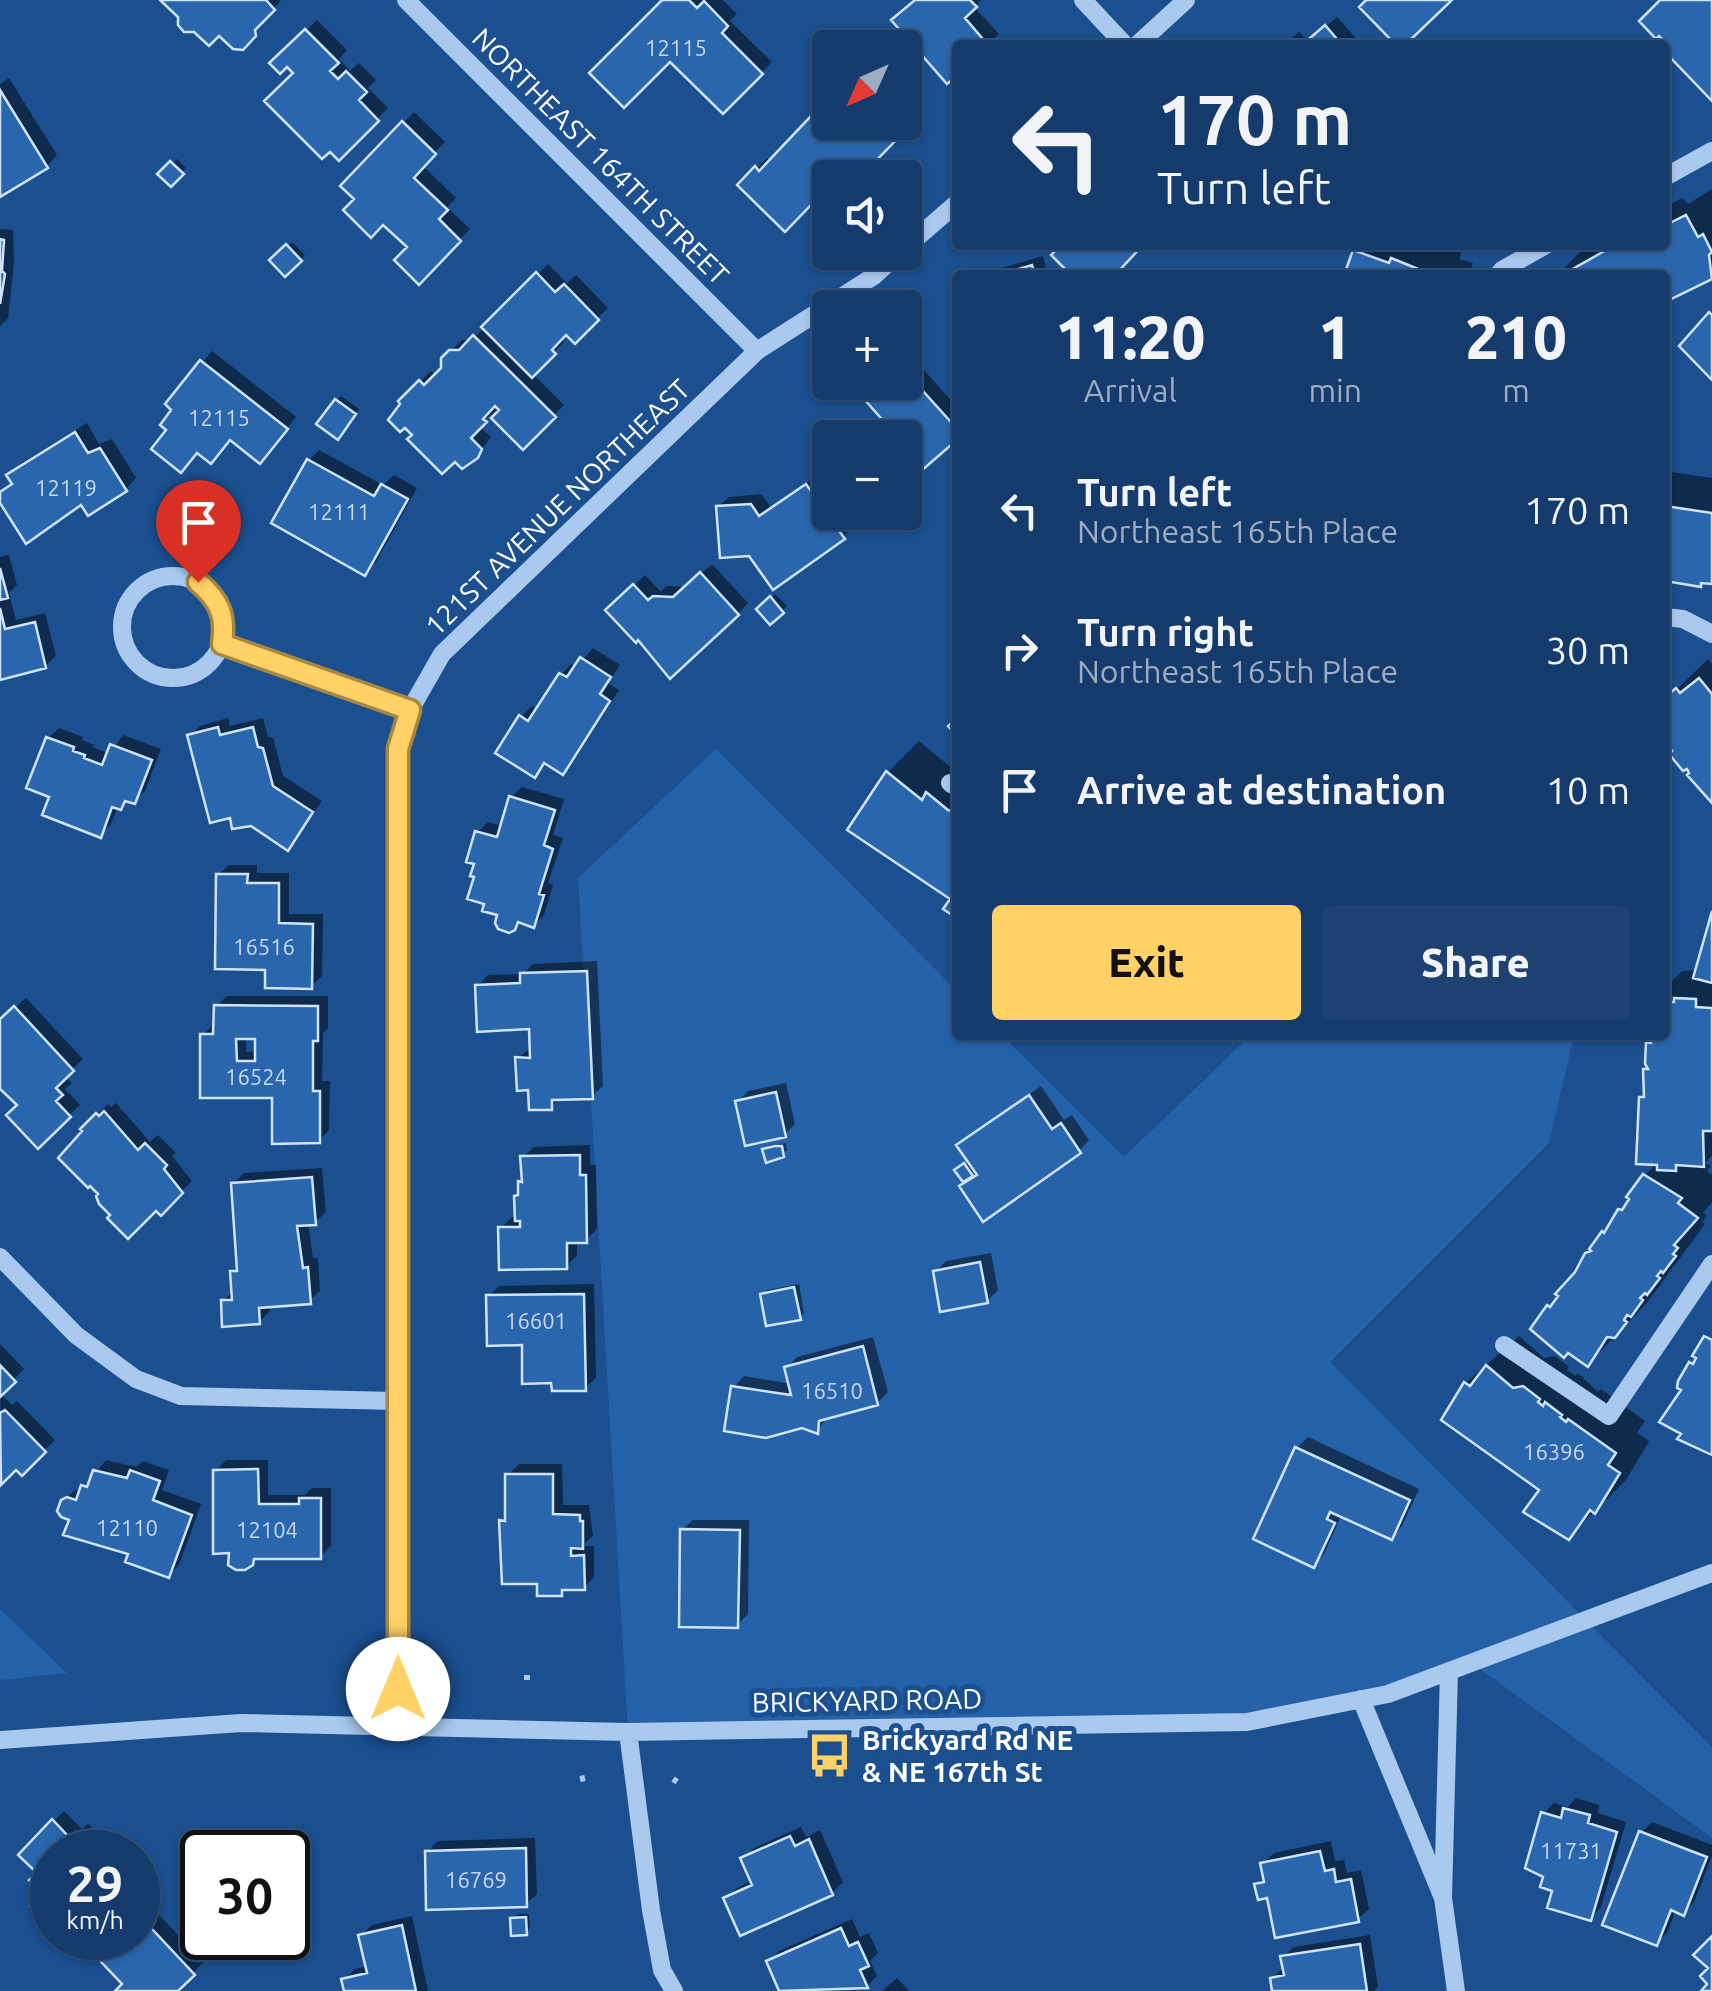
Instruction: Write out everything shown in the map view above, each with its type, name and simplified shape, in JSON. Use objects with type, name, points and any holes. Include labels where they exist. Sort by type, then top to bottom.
[{"type":"street","name":"NORTHEAST 164TH STREET","points":[[406,0],[758,351]]},
{"type":"street","points":[[1083,0],[1120,40]]},
{"type":"street","points":[[1142,40],[1186,0]]},
{"type":"street","points":[[1670,174],[1712,150]]},
{"type":"street","name":"121ST AVENUE NORTHEAST","points":[[922,233],[952,207]]},
{"type":"street","points":[[1502,270],[1537,250]]},
{"type":"street","name":"121ST AVENUE NORTHEAST","points":[[398,1725],[398,749],[410,710],[442,654],[758,351],[881,270]]},
{"type":"street","points":[[181,576],[198,582],[222,609],[222,644],[214,659],[200,671],[166,678],[148,672],[126,646],[122,628],[125,610],[133,595],[147,583],[181,576]]},
{"type":"street","points":[[1670,617],[1683,618],[1712,634]]},
{"type":"street","points":[[222,644],[410,710]]},
{"type":"street","points":[[0,1257],[76,1335],[136,1379],[181,1396],[396,1402]]},
{"type":"street","points":[[1504,1345],[1609,1416],[1712,1264]]},
{"type":"street","name":"BRICKYARD ROAD","points":[[0,1740],[242,1723],[628,1732],[1247,1722],[1388,1694],[1712,1573]]},
{"type":"street","points":[[1449,1671],[1443,1898],[1456,1991]]},
{"type":"street","points":[[1361,1699],[1443,1898]]},
{"type":"street","points":[[628,1732],[662,1970],[674,1991]]},
{"type":"path","points":[[580,1780],[590,1777]]},
{"type":"shaded area","points":[[716,749],[952,986],[952,1040],[1007,1040],[1124,1157],[1246,1040],[1573,1040],[1549,1143],[1330,1362],[1712,1747],[1712,1838],[1472,1663],[1246,1724],[628,1732],[578,878]]},
{"type":"shaded area","points":[[0,1609],[67,1673],[0,1680]]},
{"type":"building","points":[[160,0],[266,0],[275,10],[255,30],[256,36],[243,50],[233,49],[219,36],[209,46],[194,32],[184,32],[178,17]]},
{"type":"building","points":[[662,0],[689,0],[697,8],[704,1],[728,26],[722,33],[763,74],[723,114],[670,62],[624,108],[589,73]]},
{"type":"building","points":[[915,0],[970,0],[977,7],[965,18],[984,40],[952,40],[952,80],[947,84],[922,55],[922,30],[900,30],[891,20]]},
{"type":"building","points":[[1366,0],[1452,0],[1410,40],[1391,40],[1359,7]]},
{"type":"building","points":[[1660,0],[1712,0],[1712,101],[1670,57],[1670,40],[1659,36],[1656,39],[1639,21]]},
{"type":"building","points":[[1325,25],[1338,40],[1308,40]]},
{"type":"building","points":[[305,29],[339,63],[330,71],[338,79],[346,71],[367,92],[359,100],[379,121],[339,161],[330,152],[322,159],[264,101],[293,73],[287,67],[280,74],[269,63]]},
{"type":"building","points":[[0,90],[48,168],[0,197]]},
{"type":"building","points":[[812,115],[812,140],[896,140],[877,160],[812,160],[812,204],[785,232],[737,185],[755,166],[759,171]]},
{"type":"building","points":[[402,121],[436,154],[414,178],[448,210],[439,219],[461,241],[419,285],[394,260],[407,247],[383,225],[371,238],[343,210],[354,199],[340,186]]},
{"type":"building","points":[[170,161],[184,174],[171,187],[157,174]]},
{"type":"building","points":[[1686,215],[1698,237],[1703,234],[1712,252],[1712,279],[1670,300],[1670,270],[1571,270],[1606,250],[1670,250],[1670,223]]},
{"type":"building","points":[[0,239],[4,240],[5,274],[0,304]]},
{"type":"building","points":[[286,244],[302,261],[285,277],[269,260]]},
{"type":"building","points":[[1056,250],[1138,250],[1120,270],[1066,270],[1051,255]]},
{"type":"building","points":[[1353,250],[1389,263],[1391,258],[1421,270],[1346,270]]},
{"type":"building","points":[[536,272],[555,292],[564,284],[599,320],[575,344],[566,335],[552,350],[556,354],[532,378],[481,327]]},
{"type":"building","points":[[1709,312],[1712,315],[1712,380],[1679,346]]},
{"type":"building","points":[[473,335],[556,417],[523,450],[491,418],[499,410],[495,406],[483,419],[487,422],[471,438],[482,449],[478,458],[462,469],[455,462],[442,474],[407,439],[412,435],[405,428],[400,432],[388,420],[400,404],[398,401],[419,380],[424,385],[441,368],[441,358],[449,350],[459,350]]},
{"type":"building","points":[[200,360],[288,429],[260,464],[230,440],[211,464],[197,453],[181,473],[151,449],[166,430],[160,425],[171,410],[165,404]]},
{"type":"building","points":[[922,390],[952,423],[952,444],[922,470],[922,420],[883,420],[865,400],[922,400]]},
{"type":"building","points":[[335,399],[356,414],[338,440],[316,424]]},
{"type":"building","points":[[75,432],[88,453],[100,448],[127,491],[88,516],[81,505],[26,544],[0,503],[0,492],[12,484],[6,475]]},
{"type":"building","points":[[307,459],[374,496],[381,484],[408,499],[365,576],[271,523]]},
{"type":"building","points":[[806,484],[812,492],[812,530],[839,530],[845,539],[773,590],[749,556],[720,558],[716,506],[751,504],[759,516]]},
{"type":"building","points":[[1670,507],[1712,513],[1712,584],[1701,583],[1701,587],[1670,582]]},
{"type":"building","points":[[0,568],[8,598],[0,600]]},
{"type":"building","points":[[700,572],[739,615],[670,679],[638,640],[636,643],[605,610],[633,584],[648,600],[653,596],[673,597]]},
{"type":"building","points":[[770,596],[784,613],[770,625],[756,609]]},
{"type":"building","points":[[0,608],[5,629],[35,622],[46,668],[0,680]]},
{"type":"building","points":[[580,657],[611,677],[600,694],[610,701],[563,775],[544,763],[535,778],[495,753],[519,715],[528,721],[559,673],[567,677]]},
{"type":"building","points":[[1699,678],[1712,694],[1712,803],[1687,775],[1687,769],[1683,771],[1670,755],[1670,693],[1676,688],[1680,693]]},
{"type":"building","points":[[218,727],[220,735],[253,727],[273,786],[313,812],[288,851],[251,826],[232,829],[230,818],[210,823],[187,735]]},
{"type":"building","points":[[46,737],[74,747],[73,751],[102,765],[110,744],[152,760],[135,804],[125,801],[121,810],[112,807],[101,838],[42,815],[49,797],[26,788]]},
{"type":"building","points":[[886,771],[922,800],[926,792],[952,811],[952,915],[943,909],[950,899],[847,830]]},
{"type":"building","points":[[509,796],[555,810],[544,845],[553,849],[539,894],[544,895],[534,928],[518,922],[509,933],[498,929],[497,915],[482,911],[484,904],[467,899],[474,864],[466,862],[475,831],[497,837]]},
{"type":"building","points":[[216,874],[248,874],[247,883],[279,883],[279,923],[313,924],[312,989],[265,988],[265,970],[215,969]]},
{"type":"building","points":[[1712,911],[1712,983],[1693,978]]},
{"type":"building","points":[[587,971],[593,1099],[552,1100],[552,1110],[529,1110],[528,1090],[517,1091],[515,1057],[530,1058],[529,1029],[477,1032],[475,985],[520,983],[520,973]]},
{"type":"building","points":[[1674,998],[1696,999],[1696,1007],[1712,1008],[1712,1131],[1703,1131],[1704,1167],[1676,1165],[1676,1171],[1636,1164],[1639,1097],[1644,1097],[1643,1069],[1648,1069],[1646,1042],[1670,1040],[1670,1002]]},
{"type":"building","points":[[214,1005],[318,1006],[313,1091],[320,1091],[320,1143],[272,1144],[272,1098],[200,1098],[200,1034],[213,1034]],"holes":[[[236,1039],[255,1039],[255,1061],[237,1061]]]},
{"type":"building","points":[[14,1006],[74,1071],[56,1088],[63,1095],[56,1101],[71,1117],[38,1149],[6,1115],[17,1105],[0,1089],[0,1019]]},
{"type":"building","points":[[776,1092],[786,1137],[745,1146],[735,1101]]},
{"type":"building","points":[[1029,1095],[1052,1129],[1061,1123],[1081,1153],[983,1222],[959,1186],[977,1175],[956,1145]]},
{"type":"building","points":[[104,1111],[138,1150],[145,1143],[167,1165],[164,1169],[183,1193],[161,1216],[156,1211],[128,1239],[107,1218],[110,1215],[99,1204],[98,1194],[58,1158],[80,1129],[96,1113],[99,1116]]},
{"type":"building","points":[[782,1146],[784,1157],[766,1163],[762,1149]]},
{"type":"building","points":[[580,1155],[580,1175],[586,1175],[587,1243],[567,1243],[567,1269],[499,1270],[498,1227],[520,1227],[520,1221],[515,1221],[514,1196],[518,1195],[518,1181],[522,1182],[520,1156]]},
{"type":"building","points":[[964,1163],[973,1176],[963,1182],[954,1170]]},
{"type":"building","points":[[1643,1174],[1682,1198],[1678,1203],[1698,1218],[1674,1245],[1678,1248],[1673,1254],[1676,1256],[1657,1276],[1660,1278],[1640,1298],[1643,1300],[1631,1317],[1627,1315],[1627,1322],[1615,1338],[1607,1337],[1588,1367],[1568,1353],[1564,1358],[1530,1329],[1547,1305],[1550,1307],[1558,1296],[1555,1294],[1575,1272],[1585,1253],[1591,1251],[1618,1209],[1622,1210],[1629,1199],[1626,1197]]},
{"type":"building","points":[[312,1177],[316,1225],[297,1226],[303,1268],[308,1267],[311,1304],[259,1308],[260,1324],[222,1327],[221,1300],[232,1300],[230,1271],[237,1271],[231,1183]]},
{"type":"building","points":[[980,1262],[988,1303],[940,1312],[933,1271]]},
{"type":"building","points":[[794,1287],[801,1320],[766,1326],[760,1294]]},
{"type":"building","points":[[584,1294],[586,1391],[552,1391],[551,1383],[522,1384],[522,1345],[487,1346],[486,1295]]},
{"type":"building","points":[[1704,1336],[1712,1340],[1712,1455],[1677,1439],[1681,1434],[1659,1422],[1681,1390],[1677,1388],[1678,1381],[1689,1362],[1693,1364],[1696,1358],[1692,1356]]},
{"type":"building","points":[[863,1346],[878,1405],[819,1421],[818,1434],[802,1428],[766,1438],[724,1431],[731,1386],[791,1395],[784,1367]]},
{"type":"building","points":[[0,1365],[16,1382],[0,1397]]},
{"type":"building","points":[[1486,1365],[1513,1388],[1523,1386],[1543,1406],[1545,1402],[1566,1422],[1568,1419],[1616,1453],[1608,1465],[1620,1473],[1595,1514],[1590,1510],[1569,1540],[1523,1512],[1539,1490],[1441,1420],[1464,1382],[1470,1386]]},
{"type":"building","points":[[5,1410],[46,1452],[22,1476],[16,1470],[1,1485],[0,1413]]},
{"type":"building","points":[[1295,1447],[1410,1500],[1392,1540],[1330,1512],[1327,1519],[1335,1523],[1314,1568],[1253,1539]]},
{"type":"building","points":[[258,1469],[259,1504],[299,1504],[299,1498],[321,1498],[321,1559],[254,1559],[253,1565],[245,1570],[236,1570],[228,1565],[229,1553],[213,1554],[213,1470]]},
{"type":"building","points":[[93,1470],[127,1478],[130,1470],[160,1481],[153,1500],[192,1515],[169,1578],[125,1562],[128,1554],[63,1535],[69,1520],[57,1511],[61,1500],[76,1500],[81,1485],[87,1487]]},
{"type":"building","points":[[505,1474],[553,1474],[553,1514],[580,1515],[583,1521],[583,1549],[571,1548],[571,1556],[584,1555],[585,1590],[562,1590],[562,1596],[537,1596],[537,1584],[502,1584],[499,1520],[505,1521]]},
{"type":"building","points":[[680,1529],[740,1530],[738,1628],[679,1627]]},
{"type":"building","points":[[1563,1808],[1590,1815],[1588,1823],[1617,1832],[1591,1921],[1547,1908],[1552,1891],[1540,1887],[1543,1877],[1525,1868],[1541,1812],[1561,1818]]},
{"type":"building","points":[[52,1819],[62,1830],[42,1830]]},
{"type":"building","points":[[1639,1831],[1707,1857],[1684,1916],[1671,1910],[1657,1946],[1602,1925]]},
{"type":"building","points":[[790,1836],[795,1846],[809,1839],[833,1895],[740,1936],[723,1898],[752,1885],[740,1858]]},
{"type":"building","points":[[30,1842],[30,1866],[18,1855]]},
{"type":"building","points":[[526,1848],[527,1907],[426,1910],[425,1851]]},
{"type":"building","points":[[1320,1851],[1325,1871],[1334,1869],[1336,1882],[1351,1879],[1359,1922],[1275,1938],[1267,1898],[1258,1900],[1254,1884],[1264,1882],[1260,1863]]},
{"type":"building","points":[[526,1917],[527,1935],[511,1936],[510,1918]]},
{"type":"building","points":[[402,1925],[416,1991],[344,1991],[341,1979],[367,1973],[358,1935]]},
{"type":"building","points":[[841,1928],[849,1946],[858,1942],[869,1966],[860,1970],[868,1988],[779,1991],[766,1961]]},
{"type":"building","points":[[1712,1936],[1712,1991],[1701,1991],[1707,1984],[1700,1976],[1708,1968],[1693,1955]]},
{"type":"building","points":[[160,1938],[195,1975],[178,1991],[115,1991],[122,1984],[99,1960],[160,1960]]},
{"type":"building","points":[[1360,1944],[1367,1991],[1272,1991],[1270,1978],[1284,1975],[1280,1956]]},
{"type":"place","name":"Brickyard Rd NE & NE 167th St","points":[[829,1755]]},
{"type":"route","points":[[198,582],[222,609],[222,644],[410,710],[398,749],[398,1689]]}]
